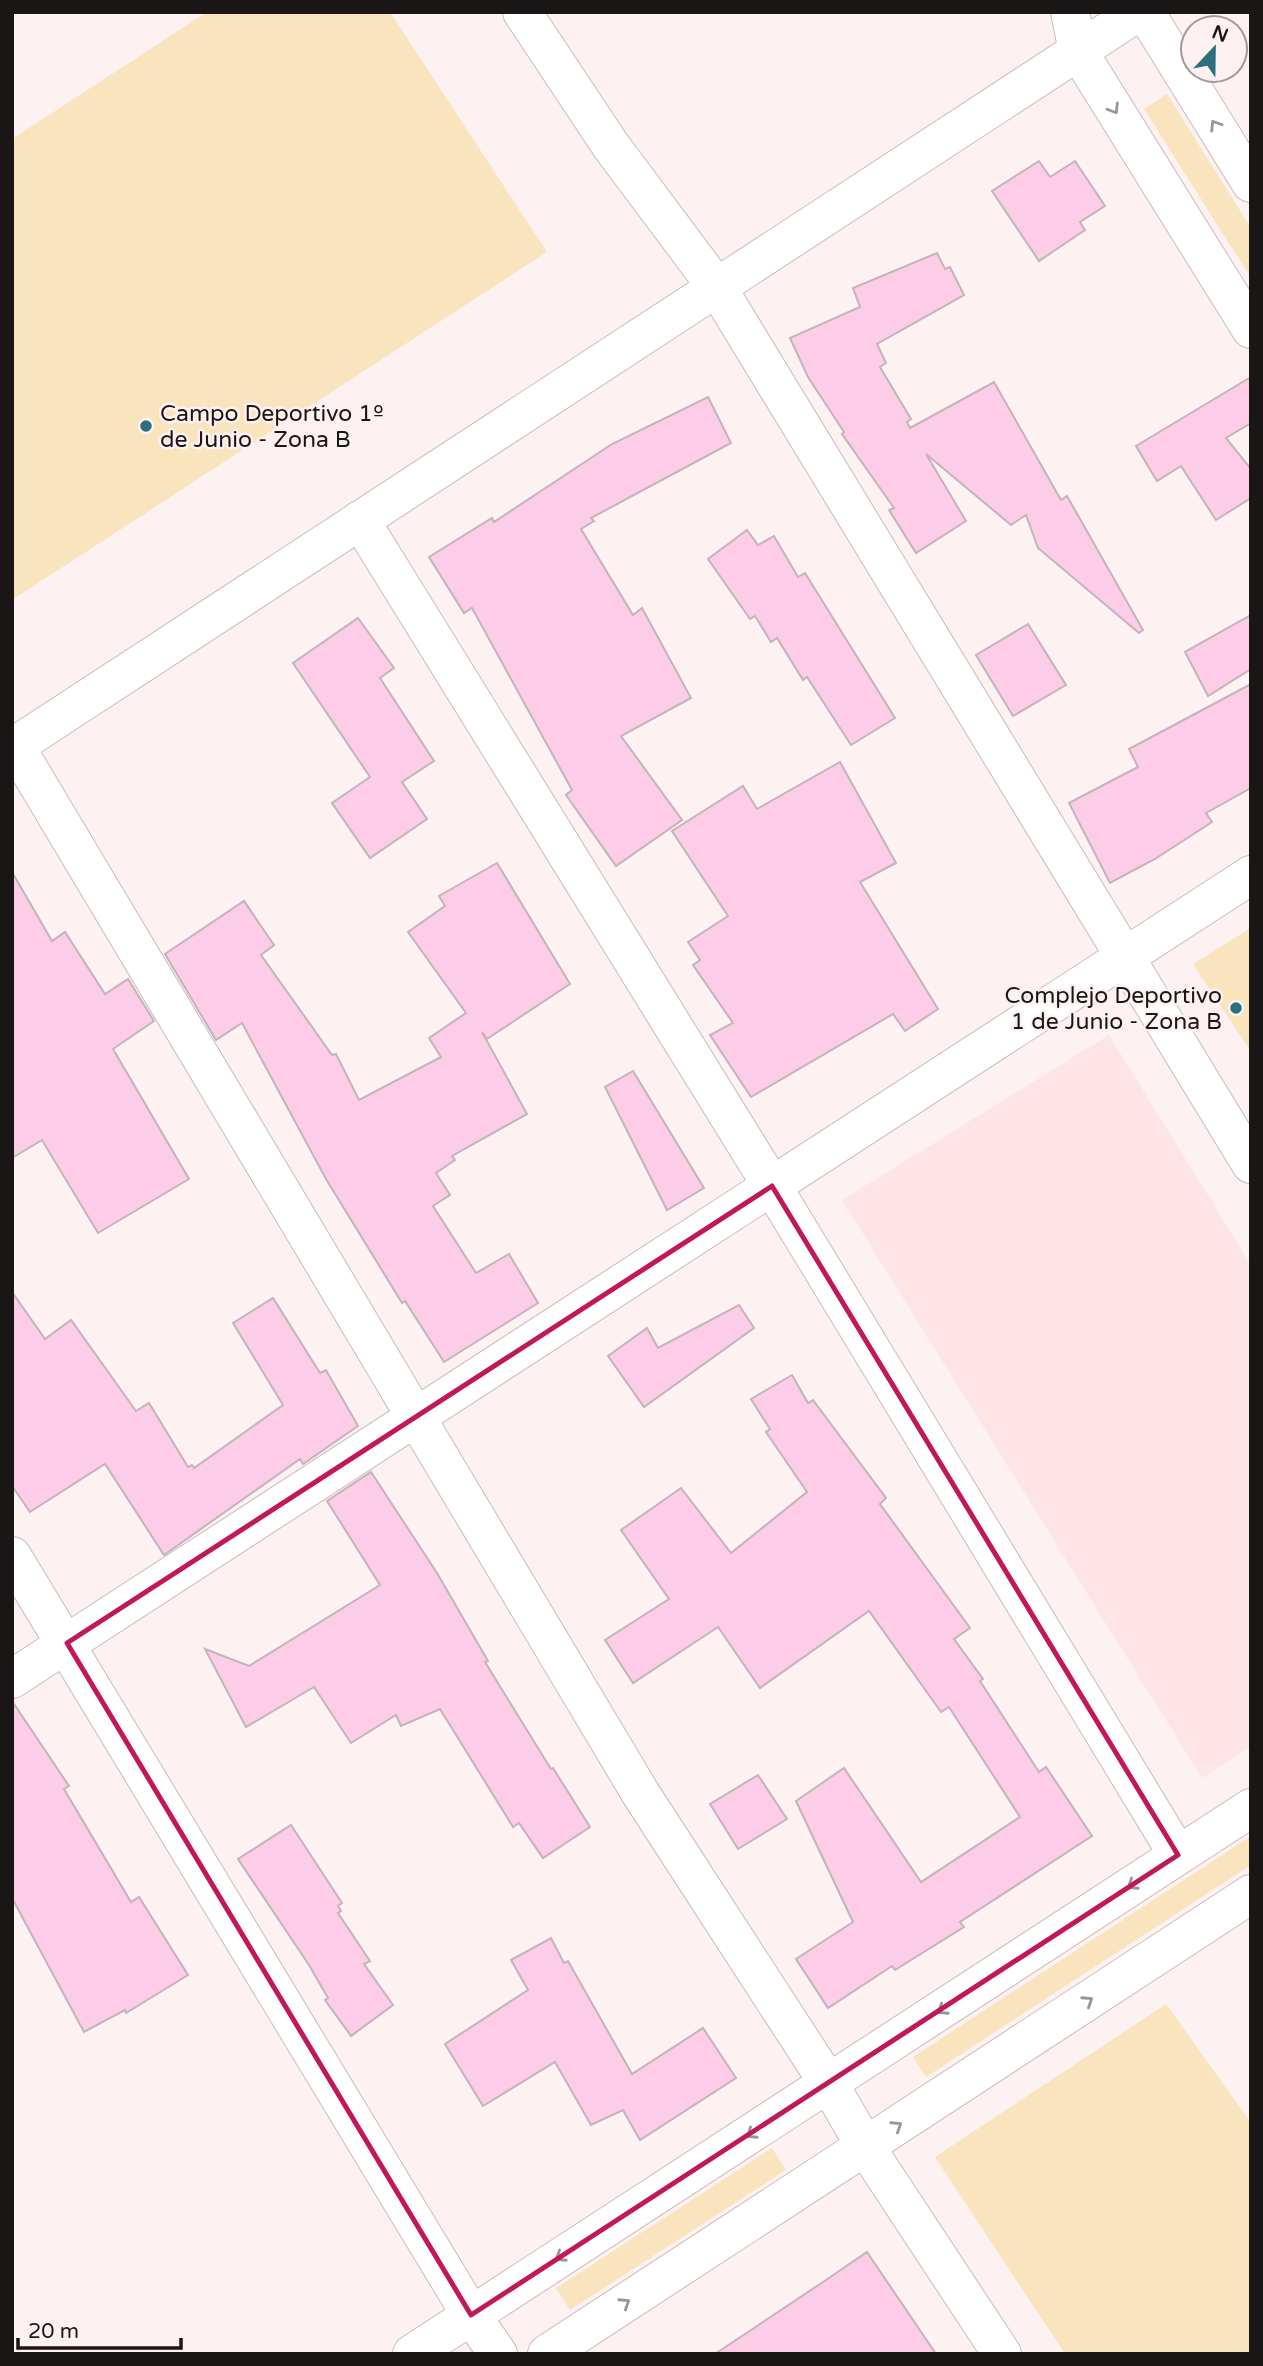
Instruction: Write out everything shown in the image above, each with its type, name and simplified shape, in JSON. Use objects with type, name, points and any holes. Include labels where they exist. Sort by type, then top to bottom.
[{"type":"street","points":[[522,12],[611,146],[718,289],[1251,1164]]},
{"type":"street","points":[[1070,12],[1078,51],[1251,329]]},
{"type":"street","points":[[1002,2354],[865,2146],[829,2084],[641,1794],[417,1415],[13,747],[718,289],[1138,12]]},
{"type":"street","points":[[1146,12],[1251,183]]},
{"type":"street","points":[[360,520],[772,1186],[1178,1855]]},
{"type":"street","points":[[12,1679],[1251,875]]},
{"type":"street","points":[[12,1556],[471,2315],[498,2354]]},
{"type":"street","points":[[412,2354],[1251,1808]]},
{"type":"street","points":[[547,2354],[1251,1894]]},
{"type":"highlighted area","points":[[772,1186],[1178,1855],[471,2315],[67,1643]]},
{"type":"shaded area","name":"Campo Deportivo 1º de Junio - Zona B","points":[[207,12],[390,12],[547,252],[12,600],[12,139]]},
{"type":"shaded area","points":[[1167,94],[1251,228],[1251,278],[1144,109]]},
{"type":"shaded area","name":"Complejo Deportivo 1 de Junio - Zona B","points":[[1251,928],[1251,1052],[1193,964]]},
{"type":"shaded area","points":[[1109,1035],[1251,1265],[1251,1746],[1202,1778],[842,1200]]},
{"type":"shaded area","points":[[1251,1836],[1251,1865],[926,2077],[913,2057]]},
{"type":"shaded area","points":[[1166,2004],[1251,2123],[1251,2354],[1065,2354],[935,2157]]},
{"type":"shaded area","points":[[772,2148],[786,2170],[570,2310],[556,2288]]},
{"type":"building","points":[[1039,161],[1050,177],[1075,161],[1105,206],[1080,222],[1085,230],[1039,261],[992,191]]},
{"type":"building","points":[[937,253],[945,269],[950,267],[964,295],[877,344],[886,363],[880,367],[911,419],[907,422],[910,428],[994,382],[1061,500],[1067,496],[1143,630],[1139,633],[1038,548],[1026,515],[1011,525],[926,454],[966,521],[916,553],[889,510],[894,508],[842,434],[844,432],[808,377],[790,338],[860,307],[853,288]]},
{"type":"building","points":[[1251,377],[1251,423],[1226,438],[1251,469],[1251,498],[1216,520],[1181,466],[1157,481],[1136,446]]},
{"type":"building","points":[[708,397],[731,443],[591,518],[594,521],[581,529],[633,615],[642,608],[691,698],[621,736],[682,820],[616,866],[566,795],[572,790],[472,608],[464,613],[429,557],[492,518],[494,522],[612,444]]},
{"type":"building","points":[[747,530],[758,545],[774,536],[798,577],[805,573],[895,718],[851,745],[807,677],[803,680],[777,638],[771,642],[755,616],[750,619],[708,559]]},
{"type":"building","points":[[1251,615],[1251,669],[1208,696],[1185,652]]},
{"type":"building","points":[[358,618],[394,668],[380,678],[434,761],[402,782],[427,819],[370,858],[332,803],[370,777],[293,663]]},
{"type":"building","points":[[1028,624],[1066,685],[1013,716],[976,655]]},
{"type":"building","points":[[1251,684],[1251,788],[1206,813],[1212,822],[1155,859],[1110,883],[1069,803],[1138,767],[1129,749]]},
{"type":"building","points":[[840,762],[896,863],[860,882],[938,1009],[905,1031],[893,1014],[751,1097],[710,1035],[733,1023],[693,965],[700,960],[688,942],[728,916],[672,831],[743,786],[757,809]]},
{"type":"building","points":[[497,863],[570,984],[487,1039],[482,1032],[527,1114],[452,1156],[455,1160],[436,1173],[450,1195],[433,1206],[476,1273],[509,1254],[538,1303],[444,1362],[405,1301],[402,1303],[326,1179],[242,1023],[216,1040],[165,954],[244,901],[274,945],[261,955],[332,1055],[336,1054],[359,1100],[441,1057],[429,1038],[466,1013],[408,932],[445,906],[439,896]]},
{"type":"building","points":[[12,872],[52,941],[65,932],[105,994],[128,979],[154,1021],[113,1049],[189,1179],[98,1233],[42,1140],[12,1158]]},
{"type":"building","points":[[633,1071],[704,1188],[667,1210],[605,1087]]},
{"type":"building","points":[[12,1292],[45,1339],[71,1320],[136,1411],[149,1403],[188,1467],[192,1465],[194,1468],[283,1405],[233,1323],[273,1298],[320,1373],[326,1370],[358,1426],[303,1464],[300,1459],[164,1555],[105,1464],[30,1512],[12,1486]]},
{"type":"building","points":[[739,1305],[754,1328],[644,1407],[608,1356],[647,1328],[658,1348]]},
{"type":"building","points":[[792,1375],[808,1403],[813,1400],[886,1498],[880,1504],[970,1628],[954,1639],[983,1679],[980,1681],[1039,1772],[1046,1767],[1092,1836],[960,1922],[964,1927],[895,1970],[892,1966],[828,2008],[796,1959],[853,1922],[796,1801],[844,1768],[921,1882],[1020,1817],[949,1707],[941,1712],[869,1611],[760,1688],[718,1627],[633,1683],[605,1640],[669,1599],[621,1530],[681,1488],[731,1553],[807,1492],[766,1432],[770,1429],[751,1399]]},
{"type":"building","points":[[371,1472],[437,1573],[488,1661],[485,1662],[590,1827],[543,1858],[519,1823],[513,1827],[440,1709],[401,1726],[396,1715],[351,1743],[314,1687],[246,1727],[205,1649],[249,1666],[380,1585],[327,1501]]},
{"type":"building","points":[[12,1701],[69,1786],[64,1789],[131,1902],[139,1897],[188,1975],[126,2013],[125,2010],[84,2032],[12,1898]]},
{"type":"building","points":[[758,1775],[787,1819],[738,1849],[710,1804]]},
{"type":"building","points":[[291,1825],[342,1903],[338,1906],[341,1911],[338,1913],[370,1961],[364,1964],[393,2005],[351,2036],[325,2000],[328,1998],[309,1965],[238,1859]]},
{"type":"building","points":[[551,1938],[564,1963],[568,1961],[632,2074],[703,2028],[736,2078],[640,2140],[623,2110],[591,2125],[555,2062],[483,2106],[445,2044],[528,1990],[511,1960]]},
{"type":"building","points":[[867,2252],[936,2354],[715,2354],[826,2280]]},
{"type":"place","name":"Campo Deportivo 1º de Junio - Zona B","points":[[146,426]]},
{"type":"place","name":"Complejo Deportivo 1 de Junio - Zona B","points":[[1236,1008]]}]
